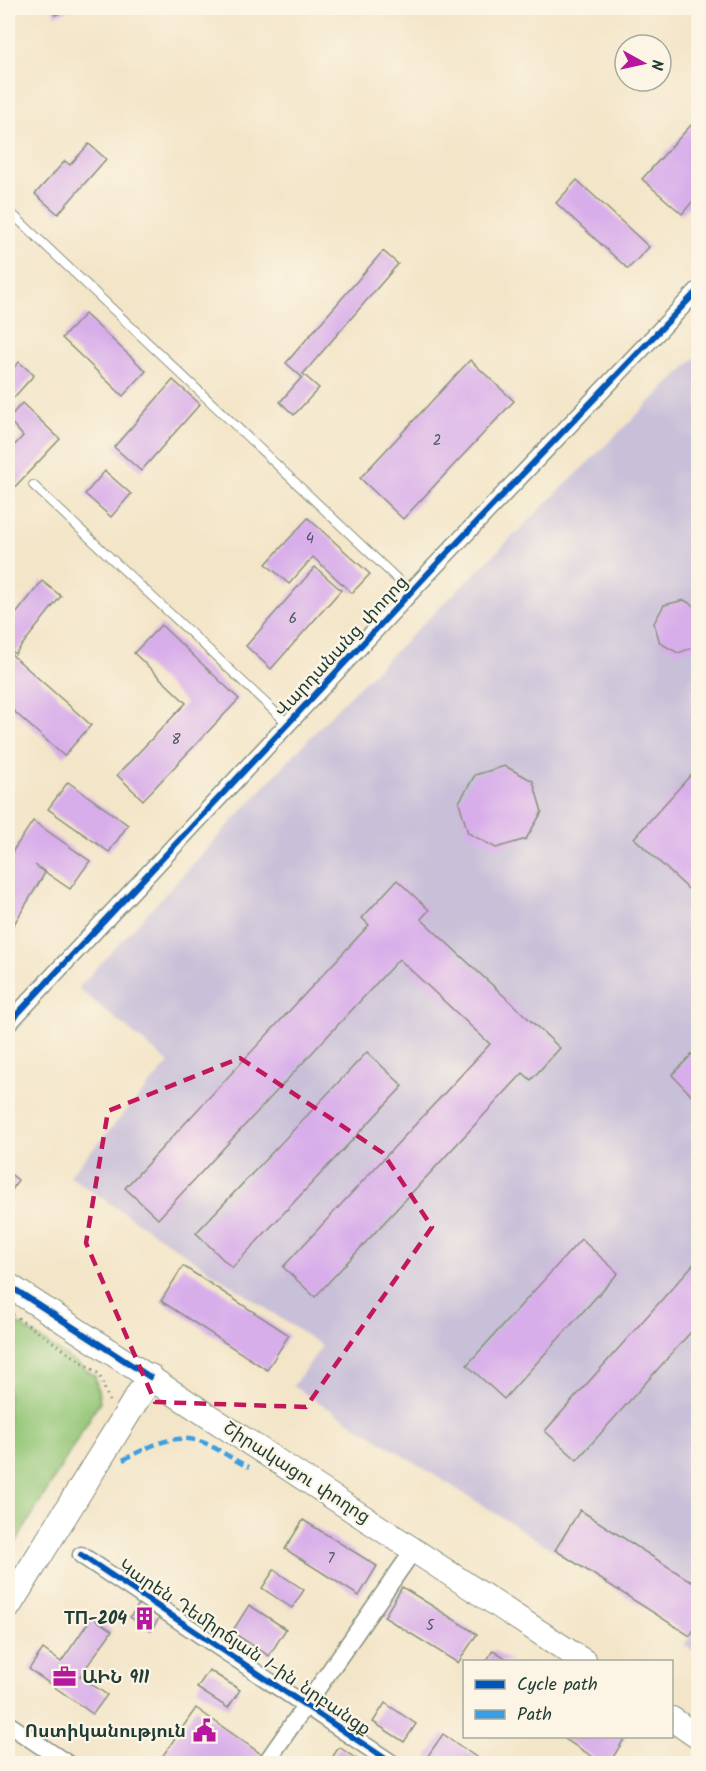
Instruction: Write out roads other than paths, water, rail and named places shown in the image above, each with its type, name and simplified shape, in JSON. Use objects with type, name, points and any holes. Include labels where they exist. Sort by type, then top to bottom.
[{"type":"main road","name":"Շիրակացու փողոց","points":[[8,1285],[415,1548],[582,1660]]},
{"type":"main road","points":[[8,1606],[150,1377]]},
{"type":"main road","points":[[673,1720],[699,1737]]},
{"type":"street","name":"Վարդանանց փողոց","points":[[8,1024],[411,592],[699,290]]},
{"type":"street","points":[[265,1764],[415,1548]]},
{"type":"street","name":"Կարեն Դեմիրճյան 1-ին նրբանցք","points":[[81,1555],[393,1764]]},
{"type":"street","points":[[8,1724],[68,1764]]},
{"type":"lane","points":[[8,210],[411,592]]},
{"type":"lane","points":[[33,485],[288,724]]},
{"type":"place","name":"ТП-204","points":[[145,1618]]},
{"type":"place","name":"ԱԻՆ 911","points":[[64,1677]]},
{"type":"place","name":"Ոստիկանություն","points":[[204,1731]]}]
